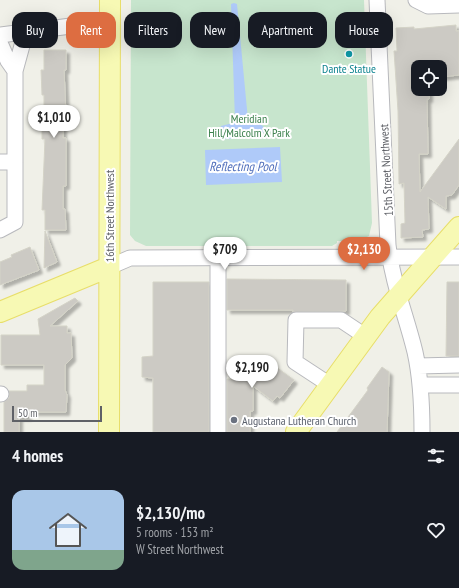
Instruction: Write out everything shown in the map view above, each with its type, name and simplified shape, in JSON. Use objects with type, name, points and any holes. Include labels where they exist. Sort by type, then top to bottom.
[{"type":"main road","name":"16th Street Northwest","points":[[110,0],[110,12]]},
{"type":"main road","name":"16th Street Northwest","points":[[109,432],[110,48]]},
{"type":"main road","points":[[296,432],[365,336],[459,226]]},
{"type":"main road","points":[[0,312],[109,267]]},
{"type":"street","name":"15th Street Northwest","points":[[377,0],[390,257],[398,296],[418,366],[422,432]]},
{"type":"street","points":[[416,0],[428,6],[459,5]]},
{"type":"street","points":[[0,35],[12,33]]},
{"type":"street","points":[[0,43],[8,61],[15,71]]},
{"type":"street","points":[[0,230],[15,222],[15,71],[21,48]]},
{"type":"street","points":[[0,162],[15,162]]},
{"type":"street","points":[[109,267],[130,258],[459,257]]},
{"type":"street","points":[[218,258],[218,432]]},
{"type":"street","points":[[330,385],[295,362],[296,320],[341,320],[365,336]]},
{"type":"street","points":[[418,366],[459,365]]},
{"type":"street","points":[[420,385],[459,385]]},
{"type":"green space","name":"Meridian Hill/Malcolm X Park","points":[[131,0],[364,0],[364,12],[335,12],[335,48],[366,48],[372,223],[369,236],[358,241],[337,241],[337,243],[332,246],[146,246],[135,241],[130,235],[131,48],[182,48],[182,12],[131,12]]},
{"type":"water","points":[[231,4],[237,4],[238,12],[231,12]]},
{"type":"water","points":[[240,36],[248,120],[250,122],[257,122],[264,127],[264,132],[260,135],[260,137],[224,139],[224,137],[220,136],[219,133],[221,126],[233,123],[235,121],[233,48],[240,48]]},
{"type":"water","name":"Reflecting Pool","points":[[280,147],[282,182],[206,185],[205,150]]},
{"type":"building","points":[[456,25],[456,31],[459,31],[459,75],[447,76],[447,60],[411,60],[411,96],[429,96],[429,99],[427,99],[428,154],[419,154],[420,192],[459,139],[459,185],[452,195],[446,196],[446,209],[428,197],[429,229],[422,230],[423,237],[401,238],[401,224],[405,223],[404,183],[399,184],[398,111],[394,51],[397,51],[396,28],[414,27],[414,29]]},
{"type":"building","points":[[44,50],[66,50],[66,70],[64,70],[66,115],[63,115],[63,138],[66,138],[66,186],[63,186],[63,209],[65,209],[66,230],[45,230],[45,210],[42,210],[45,139],[42,139],[44,95],[42,95],[41,70],[44,70]]},
{"type":"building","points":[[45,231],[57,262],[44,268]]},
{"type":"building","points":[[30,247],[39,270],[0,285],[0,262],[12,257],[11,255]]},
{"type":"building","points":[[227,279],[346,280],[346,311],[293,312],[293,310],[227,310]]},
{"type":"building","points":[[153,282],[209,282],[209,432],[153,432],[153,378],[142,377],[142,357],[153,356]]},
{"type":"building","points":[[447,282],[459,282],[459,356],[446,356]]},
{"type":"building","points":[[75,298],[78,301],[50,326],[67,326],[67,333],[71,333],[72,358],[65,365],[65,390],[67,395],[66,412],[28,412],[28,417],[19,417],[19,432],[4,432],[4,402],[9,398],[9,391],[27,391],[27,385],[44,385],[44,365],[1,365],[1,335],[40,335],[38,319]]},
{"type":"building","points":[[236,356],[261,356],[294,380],[280,398],[277,396],[273,401],[253,386],[253,411],[250,411],[250,432],[227,432],[227,379],[236,379]]},
{"type":"building","points":[[382,367],[389,372],[387,432],[337,432],[368,390],[367,388]]},
{"type":"place","name":"Dante Statue","points":[[349,54]]},
{"type":"place","name":"Augustana Lutheran Church","points":[[234,420]]}]
